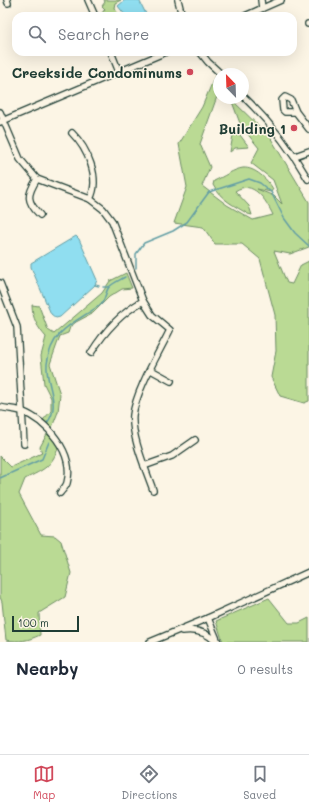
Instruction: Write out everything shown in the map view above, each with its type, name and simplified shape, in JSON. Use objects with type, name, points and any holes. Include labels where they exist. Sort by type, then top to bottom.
[{"type":"street","points":[[88,0],[93,12]]},
{"type":"street","points":[[178,0],[181,12]]},
{"type":"street","points":[[261,0],[262,8]]},
{"type":"street","points":[[254,12],[281,0]]},
{"type":"street","points":[[112,56],[119,72]]},
{"type":"street","points":[[2,121],[157,56]]},
{"type":"street","points":[[203,56],[214,68]]},
{"type":"street","points":[[249,102],[268,120],[295,156],[308,179]]},
{"type":"street","points":[[0,112],[2,121],[20,159],[37,179],[90,199],[103,209],[112,221],[143,301],[152,315],[170,330],[150,370],[138,398],[133,416],[135,432],[144,466],[153,490]]},
{"type":"street","points":[[296,112],[309,129]]},
{"type":"street","points":[[72,133],[80,141],[93,172],[95,185],[90,199]]},
{"type":"street","points":[[295,156],[309,151]]},
{"type":"street","points":[[37,179],[30,191],[29,198],[32,207],[40,215]]},
{"type":"street","points":[[0,283],[17,327],[24,444]]},
{"type":"street","points":[[91,353],[99,340],[123,315],[143,301]]},
{"type":"street","points":[[150,370],[171,381]]},
{"type":"street","points":[[0,408],[21,411],[40,422],[57,438],[64,452],[67,467],[67,484],[60,493]]},
{"type":"street","points":[[144,466],[172,456],[195,440]]},
{"type":"street","points":[[150,642],[208,618],[309,572]]},
{"type":"street","points":[[208,618],[217,642]]},
{"type":"street","points":[[172,633],[199,631],[208,634],[217,642]]},
{"type":"green space","points":[[104,0],[121,0],[115,3],[114,8],[117,12],[103,12],[105,9],[102,6],[105,2]]},
{"type":"green space","points":[[213,81],[213,104],[214,104],[200,144],[210,167],[202,186],[227,205],[253,220],[273,215],[267,203],[253,189],[242,188],[235,191],[249,206],[252,215],[229,202],[220,195],[213,185],[214,181],[232,171],[248,168],[261,175],[273,189],[271,192],[257,189],[274,196],[282,204],[273,180],[251,163],[259,148],[241,126],[233,104],[236,104],[270,137],[309,202],[309,247],[290,254],[274,251],[287,283],[292,284],[301,265],[309,261],[309,401],[304,403],[280,396],[271,377],[276,351],[275,315],[260,259],[242,244],[215,244],[203,227],[174,223],[187,187],[179,144],[202,107]]},
{"type":"green space","points":[[233,135],[240,135],[249,147],[235,148],[230,152]]},
{"type":"green space","points":[[126,273],[132,288],[122,289],[109,297],[93,313],[70,327],[68,333],[60,336],[50,364],[60,394],[58,412],[51,430],[43,420],[51,411],[51,398],[44,384],[41,356],[46,337],[36,322],[32,305],[39,306],[48,330],[54,334],[102,293],[110,281]]},
{"type":"green space","points":[[47,434],[59,446],[56,453],[46,467],[25,479],[19,494],[41,535],[55,536],[61,541],[71,573],[65,597],[39,613],[40,635],[31,639],[15,641],[6,640],[2,602],[0,597],[0,456],[11,467],[42,453],[40,447]]},
{"type":"green space","points":[[269,598],[289,623],[299,623],[309,618],[309,642],[223,642],[216,621]]},
{"type":"water","points":[[125,0],[139,0],[145,12],[123,12],[118,6]]},
{"type":"water","points":[[76,236],[79,239],[97,280],[95,285],[60,317],[56,318],[51,314],[31,267],[31,263]]},
{"type":"waterway","points":[[136,268],[136,254],[144,243],[173,231],[187,222],[209,192],[249,179],[260,183],[271,192],[284,218],[295,233],[309,246]]},
{"type":"waterway","points":[[47,423],[53,409],[47,372],[49,352],[53,343],[73,322],[100,305],[109,287],[125,277]]},
{"type":"waterway","points":[[95,285],[99,286]]},
{"type":"waterway","points":[[103,287],[109,287]]},
{"type":"waterway","points":[[0,478],[42,459],[49,442]]},
{"type":"place","name":"Creekside Condominums","points":[[190,72]]},
{"type":"place","name":"Building 1","points":[[294,128]]}]
